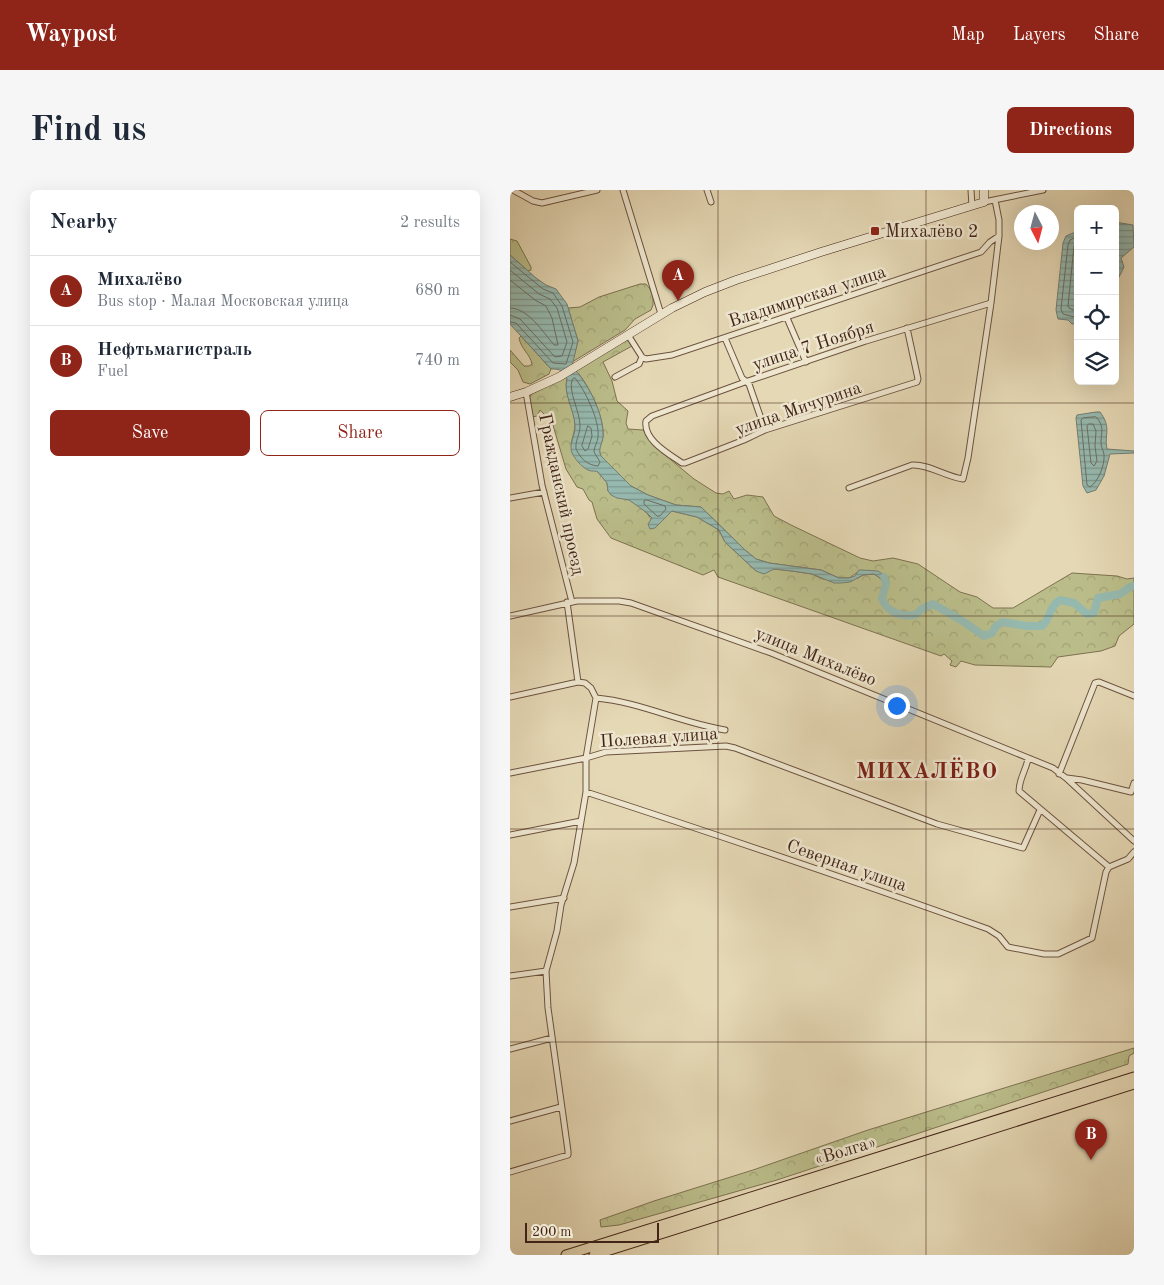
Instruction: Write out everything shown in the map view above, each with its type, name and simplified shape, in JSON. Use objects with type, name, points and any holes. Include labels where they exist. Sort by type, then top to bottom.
[{"type":"highway","name":"«Волга»","points":[[566,1255],[1134,1077]]},
{"type":"highway","name":"«Волга»","points":[[598,1254],[1134,1084]]},
{"type":"main road","points":[[510,397],[526,392],[568,372],[661,314],[694,296],[736,280],[984,202],[984,190]]},
{"type":"street","points":[[513,190],[533,201],[542,203],[597,190]]},
{"type":"street","points":[[623,190],[661,314]]},
{"type":"street","points":[[707,190],[711,202]]},
{"type":"street","points":[[971,190],[972,206]]},
{"type":"street","points":[[984,202],[1043,190]]},
{"type":"street","points":[[848,488],[912,465],[920,465],[954,478],[963,479],[968,458],[991,304],[999,236],[999,220],[995,200]]},
{"type":"street","name":"Владимирская улица","points":[[642,357],[646,359],[656,358],[787,318],[981,252],[999,236]]},
{"type":"street","name":"улица 7 Ноября","points":[[685,463],[682,463],[656,444],[646,428],[646,421],[652,416],[745,382],[907,328],[991,304]]},
{"type":"street","points":[[787,318],[806,362]]},
{"type":"street","name":"улица Мичурина","points":[[685,463],[765,430],[917,382],[918,379],[907,328]]},
{"type":"street","points":[[614,377],[639,364],[642,357],[628,334]]},
{"type":"street","points":[[726,338],[745,382],[750,384],[765,430]]},
{"type":"street","name":"Гражданский проезд","points":[[526,392],[544,492],[570,602],[578,682]]},
{"type":"street","points":[[510,498],[544,492]]},
{"type":"street","name":"улица Михалёво","points":[[510,616],[570,602],[626,602],[649,608],[771,652],[1053,768],[1134,841]]},
{"type":"street","points":[[510,697],[578,682],[591,688],[596,698],[586,758],[586,792],[574,863],[546,971],[548,1008],[568,1155],[510,1172]]},
{"type":"street","points":[[1059,774],[1095,683],[1099,682],[1134,696]]},
{"type":"street","points":[[596,698],[621,701],[703,726],[725,730]]},
{"type":"street","name":"Полевая улица","points":[[510,773],[611,752],[722,746],[735,748],[937,824],[1023,848],[1040,810]]},
{"type":"street","points":[[1028,758],[1019,784],[1019,791],[1040,810],[1109,867],[1128,858],[1134,852]]},
{"type":"street","points":[[1066,778],[1131,792],[1134,783]]},
{"type":"street","name":"Северная улица","points":[[586,792],[754,847],[988,929],[1014,949],[1051,955],[1058,954],[1092,938],[1106,872],[1109,867]]},
{"type":"street","points":[[510,835],[581,821]]},
{"type":"street","points":[[510,907],[564,898]]},
{"type":"street","points":[[510,976],[546,971]]},
{"type":"street","points":[[510,1049],[552,1038]]},
{"type":"street","points":[[510,1121],[561,1107]]},
{"type":"green space","points":[[510,239],[517,241],[531,270],[528,271],[510,255]]},
{"type":"green space","points":[[640,284],[646,284],[653,296],[651,310],[635,319],[625,330],[572,362],[578,341],[568,308],[580,307],[599,297]]},
{"type":"green space","points":[[521,336],[551,369],[549,374],[530,384],[523,382],[518,370],[510,362],[510,350],[524,366],[532,364],[520,342],[519,338]]},
{"type":"green space","points":[[628,338],[632,346],[603,362],[612,381],[617,401],[628,411],[626,423],[628,429],[643,430],[658,449],[694,479],[716,493],[723,494],[729,491],[734,499],[747,495],[763,497],[774,516],[791,525],[860,558],[873,561],[893,558],[918,564],[960,592],[977,597],[993,608],[1013,608],[1072,573],[1117,576],[1127,579],[1134,578],[1134,624],[1119,636],[1115,646],[1101,651],[1058,657],[1051,667],[975,665],[961,661],[956,667],[950,665],[952,661],[944,654],[941,656],[718,577],[714,570],[703,575],[611,538],[597,519],[592,502],[583,489],[577,487],[566,469],[552,422],[540,410],[537,416],[532,417],[529,398],[532,394],[566,377],[568,396],[575,425],[571,444],[607,483],[608,491],[615,496],[630,500],[640,506],[655,528],[672,511],[697,517],[719,530],[725,542],[756,571],[774,569],[792,571],[812,574],[823,579],[858,578],[863,575],[874,574],[885,585],[886,575],[858,572],[849,578],[839,578],[821,570],[769,563],[756,559],[701,507],[676,505],[648,495],[631,486],[601,456],[600,449],[603,430],[599,412],[586,384],[576,371]]},
{"type":"green space","points":[[1134,1048],[1134,1053],[1129,1056],[1128,1064],[777,1180],[619,1225],[601,1227],[600,1220],[654,1201],[753,1170],[868,1130]]},
{"type":"water","points":[[1119,223],[1133,225],[1134,247],[1121,258],[1124,267],[1119,277]]},
{"type":"water","points":[[1074,233],[1074,324],[1072,324],[1068,320],[1058,319],[1056,310],[1063,243],[1066,236]]},
{"type":"water","points":[[510,255],[536,278],[556,289],[567,304],[578,341],[572,366],[588,388],[600,415],[603,433],[600,450],[601,456],[631,486],[648,495],[676,505],[701,507],[756,559],[769,563],[821,570],[839,578],[855,576],[859,570],[878,571],[888,578],[889,582],[887,585],[874,574],[863,575],[850,582],[834,583],[812,574],[792,571],[774,569],[764,574],[756,571],[725,542],[719,530],[697,517],[672,511],[655,528],[650,529],[648,524],[652,518],[646,512],[629,500],[611,495],[608,491],[607,483],[598,472],[583,467],[571,451],[575,425],[566,390],[567,379],[561,371],[551,369],[510,324]]},
{"type":"water","points":[[1100,412],[1106,422],[1107,449],[1134,451],[1134,453],[1110,454],[1104,476],[1096,490],[1087,493],[1083,486],[1076,418],[1077,415]]},
{"type":"waterway","points":[[884,577],[886,584],[882,598],[891,610],[899,614],[915,615],[923,608],[933,604],[984,636],[992,633],[996,626],[1003,622],[1026,626],[1042,626],[1054,605],[1060,600],[1074,603],[1087,614],[1094,613],[1098,598],[1120,594],[1134,586]]},
{"type":"place","name":"Михалёво 2","points":[[875,231]]},
{"type":"place","name":"Михалёво","points":[[678,301]]},
{"type":"place","name":"Нефтьмагистраль","points":[[1091,1160]]},
{"type":"district","name":"МИХАЛЁВО","points":[[927,770]]}]
